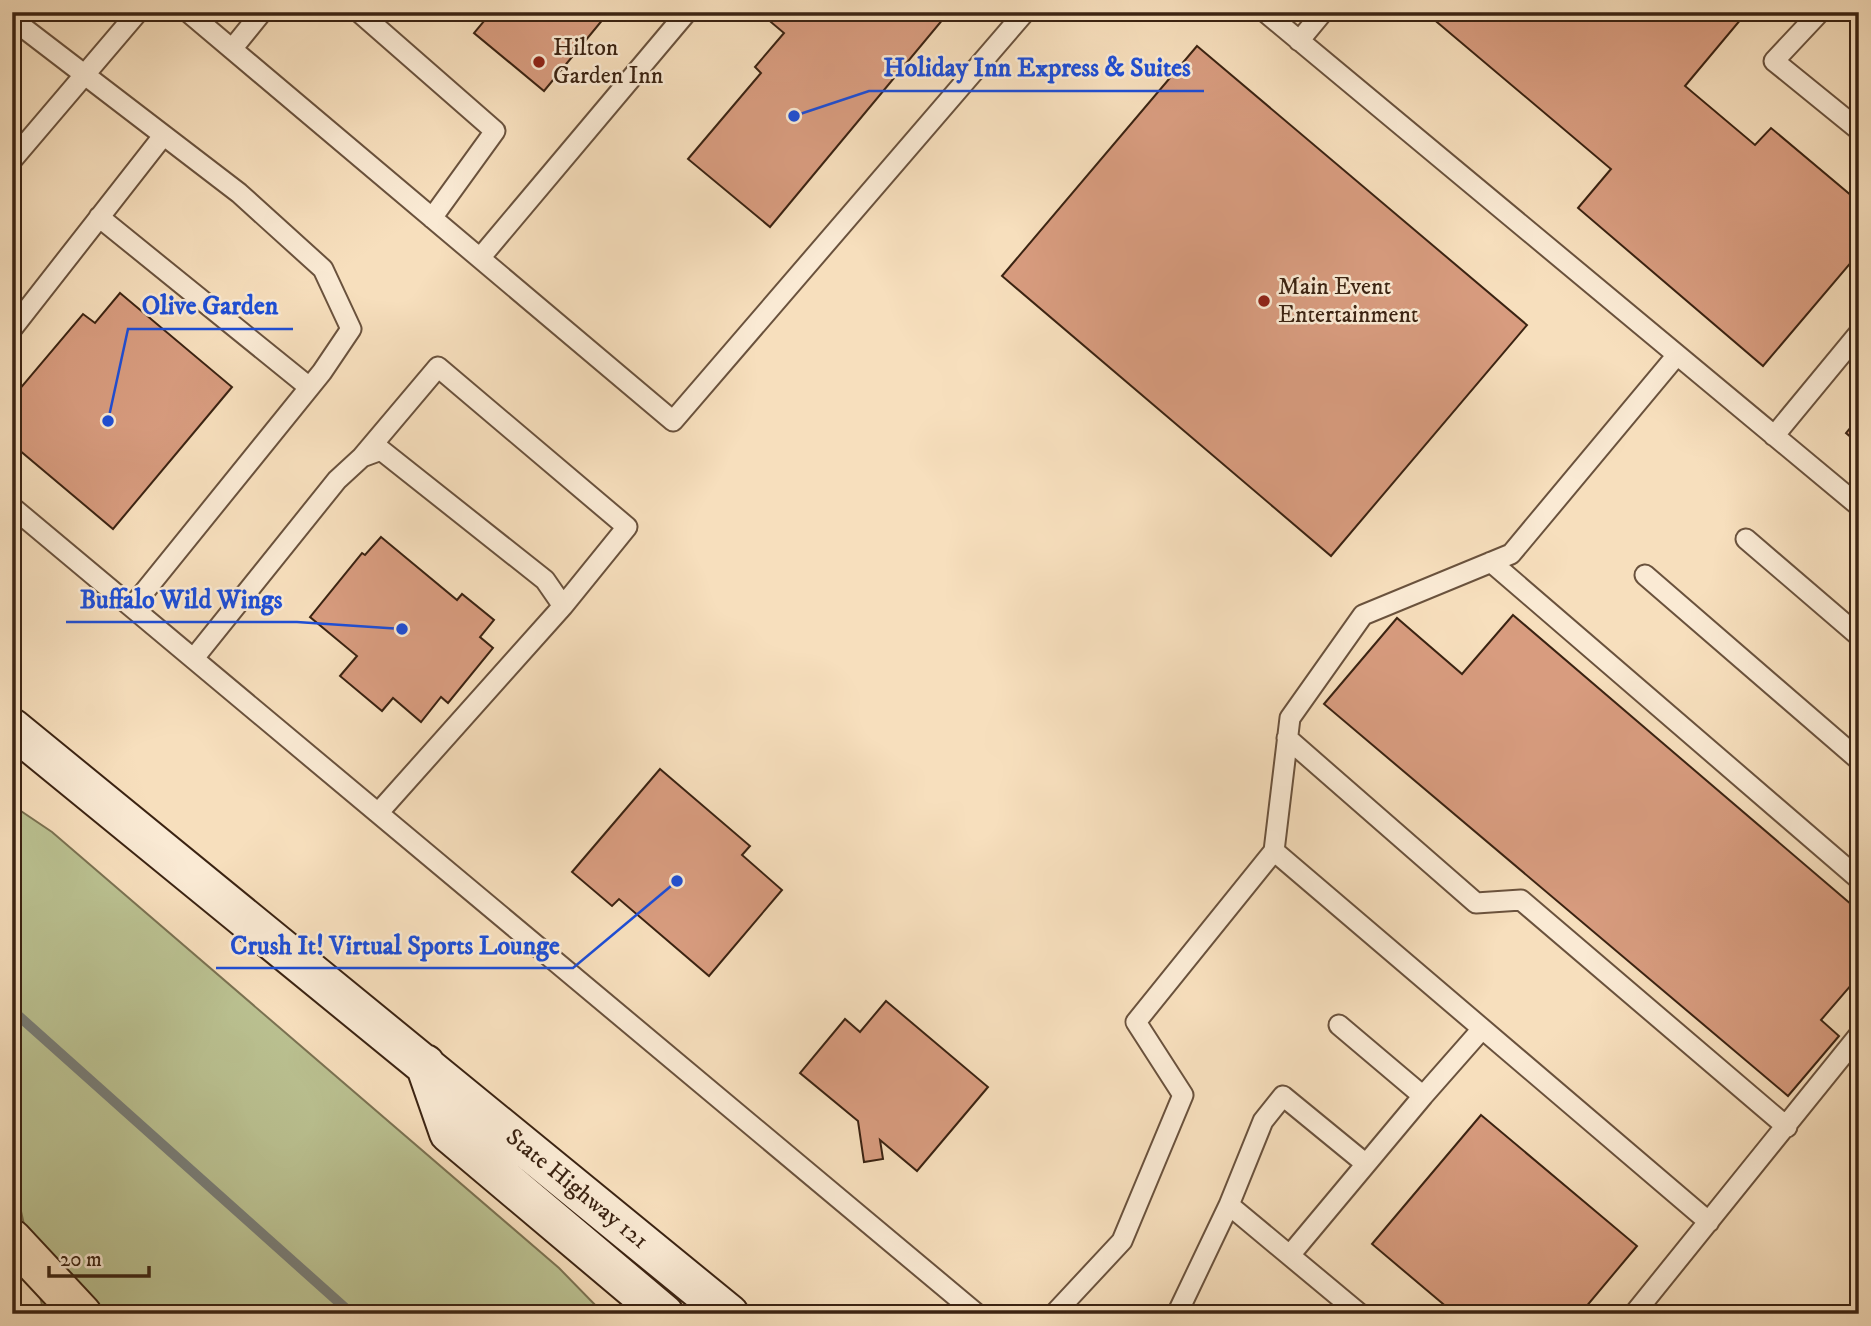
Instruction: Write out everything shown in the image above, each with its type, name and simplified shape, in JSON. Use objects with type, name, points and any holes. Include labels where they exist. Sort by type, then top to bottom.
[{"type":"highway","points":[[12,1239],[82,1314]]},
{"type":"main road","name":"State Highway 121","points":[[12,728],[67,770],[729,1314]]},
{"type":"main road","points":[[12,758],[67,770]]},
{"type":"main road","points":[[425,1064],[449,1133],[664,1314]]},
{"type":"lane","points":[[12,160],[138,12]]},
{"type":"lane","points":[[188,12],[673,421],[1025,12]]},
{"type":"lane","points":[[232,49],[262,12]]},
{"type":"lane","points":[[359,12],[495,131],[432,218]]},
{"type":"lane","points":[[480,258],[687,12]]},
{"type":"lane","points":[[1265,12],[1859,506]]},
{"type":"lane","points":[[1299,40],[1323,12]]},
{"type":"lane","points":[[1820,12],[1774,61],[1859,130]]},
{"type":"lane","points":[[12,19],[239,193],[323,269],[351,329],[309,387],[132,607]]},
{"type":"lane","points":[[12,329],[163,136]]},
{"type":"lane","points":[[99,217],[309,387]]},
{"type":"lane","points":[[1774,436],[1859,333]]},
{"type":"lane","points":[[1054,1314],[1122,1241],[1182,1095],[1136,1023],[1275,851],[1290,718],[1363,615],[1511,554],[1677,355]]},
{"type":"lane","points":[[194,658],[337,480],[362,457],[438,367],[627,527],[563,606],[379,812]]},
{"type":"lane","points":[[362,457],[381,450],[545,580],[563,606]]},
{"type":"lane","points":[[12,507],[977,1314]]},
{"type":"lane","points":[[1746,539],[1859,636]]},
{"type":"lane","points":[[1491,562],[1859,879]]},
{"type":"lane","points":[[1645,575],[1859,760]]},
{"type":"lane","points":[[1287,738],[1476,903],[1521,900],[1787,1127]]},
{"type":"lane","points":[[1275,851],[1709,1222]]},
{"type":"lane","points":[[1339,1025],[1423,1096]]},
{"type":"lane","points":[[1290,1255],[1482,1029]]},
{"type":"lane","points":[[1634,1314],[1859,1035]]},
{"type":"lane","points":[[1177,1314],[1229,1205],[1263,1121],[1283,1096],[1366,1164]]},
{"type":"lane","points":[[1229,1205],[1360,1314]]},
{"type":"green space","points":[[12,805],[52,832],[559,1268],[604,1314],[44,1314],[12,1171]]},
{"type":"building","name":"Hilton Garden Inn","points":[[475,12],[609,12],[544,91],[474,33],[485,20]]},
{"type":"building","points":[[759,12],[949,12],[770,227],[688,159],[761,73],[755,67],[784,33]]},
{"type":"building","points":[[1425,12],[1747,12],[1685,86],[1755,145],[1771,128],[1859,202],[1859,253],[1763,366],[1578,208],[1611,169]]},
{"type":"building","name":"Main Event Entertainment","points":[[1197,46],[1527,325],[1331,556],[1002,276]]},
{"type":"building","points":[[120,293],[232,387],[113,529],[12,444],[12,398],[83,314],[95,323]]},
{"type":"building","points":[[1859,417],[1859,444],[1846,433]]},
{"type":"building","points":[[381,537],[457,600],[462,594],[494,620],[480,637],[493,648],[448,703],[441,697],[421,722],[393,698],[382,711],[340,676],[357,656],[310,617],[362,553],[365,555]]},
{"type":"building","points":[[1513,615],[1859,911],[1859,976],[1821,1020],[1839,1036],[1788,1096],[1324,704],[1397,618],[1462,674]]},
{"type":"building","points":[[660,769],[750,846],[742,855],[782,890],[709,976],[619,899],[612,906],[572,872]]},
{"type":"building","points":[[886,1001],[988,1087],[917,1171],[880,1140],[883,1159],[864,1162],[858,1121],[800,1073],[845,1019],[860,1032]]},
{"type":"building","points":[[1481,1115],[1637,1246],[1580,1314],[1455,1314],[1372,1244]]},
{"type":"waterway","points":[[12,1010],[352,1314]]},
{"type":"place","name":"Hilton Garden Inn","points":[[539,62]]},
{"type":"place","name":"Holiday Inn Express & Suites","points":[[794,116]]},
{"type":"place","name":"Main Event Entertainment","points":[[1264,301]]},
{"type":"place","name":"Olive Garden","points":[[108,421]]},
{"type":"place","name":"Buffalo Wild Wings","points":[[402,629]]},
{"type":"place","name":"Crush It! Virtual Sports Lounge","points":[[677,881]]}]
